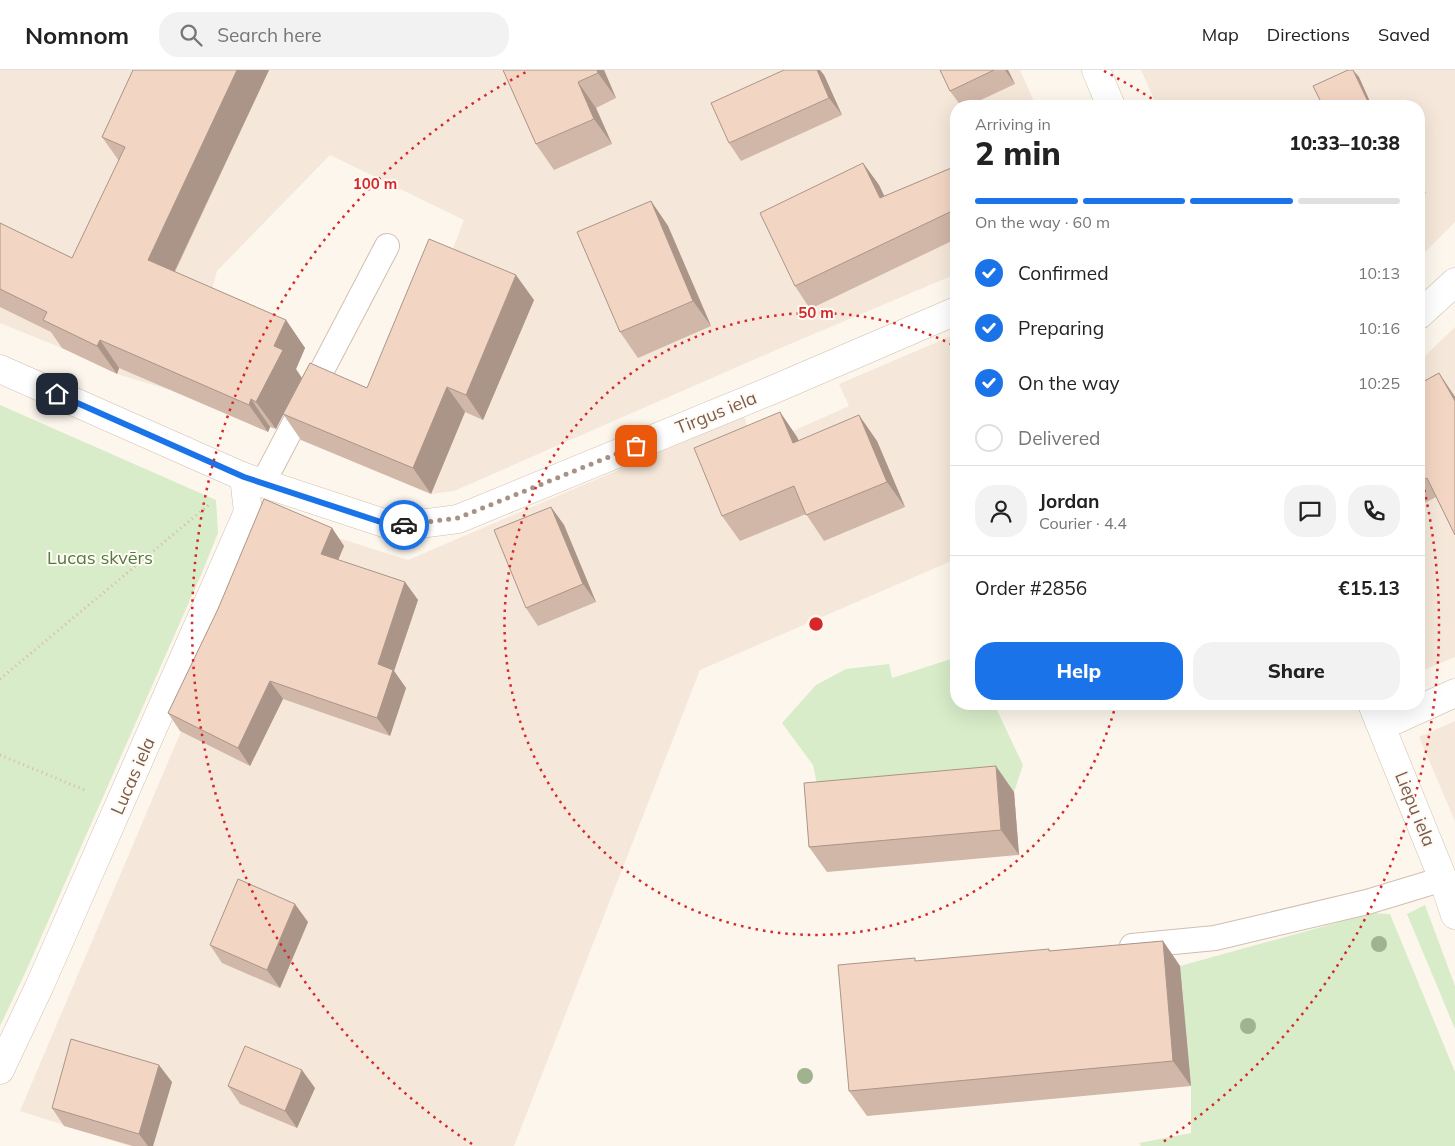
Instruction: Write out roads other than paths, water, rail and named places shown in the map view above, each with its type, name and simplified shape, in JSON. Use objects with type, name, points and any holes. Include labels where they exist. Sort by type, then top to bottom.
[{"type":"street","points":[[1096,70],[1108,100]]},
{"type":"street","points":[[1425,310],[1455,282]]},
{"type":"street","name":"Tirgus iela","points":[[0,368],[254,480],[396,527],[458,518],[777,388],[950,314]]},
{"type":"street","name":"Lucas iela","points":[[0,1070],[40,986],[248,512],[254,480]]},
{"type":"street","points":[[1425,701],[1455,693]]},
{"type":"street","points":[[1377,715],[1395,710]]},
{"type":"street","name":"Liepu iela","points":[[1377,715],[1443,879],[1455,916]]},
{"type":"lane","points":[[254,480],[387,246]]},
{"type":"lane","points":[[1108,948],[1215,938],[1367,902],[1443,879]]},
{"type":"park label","name":"Lucas skvērs","points":[[100,558]]}]
